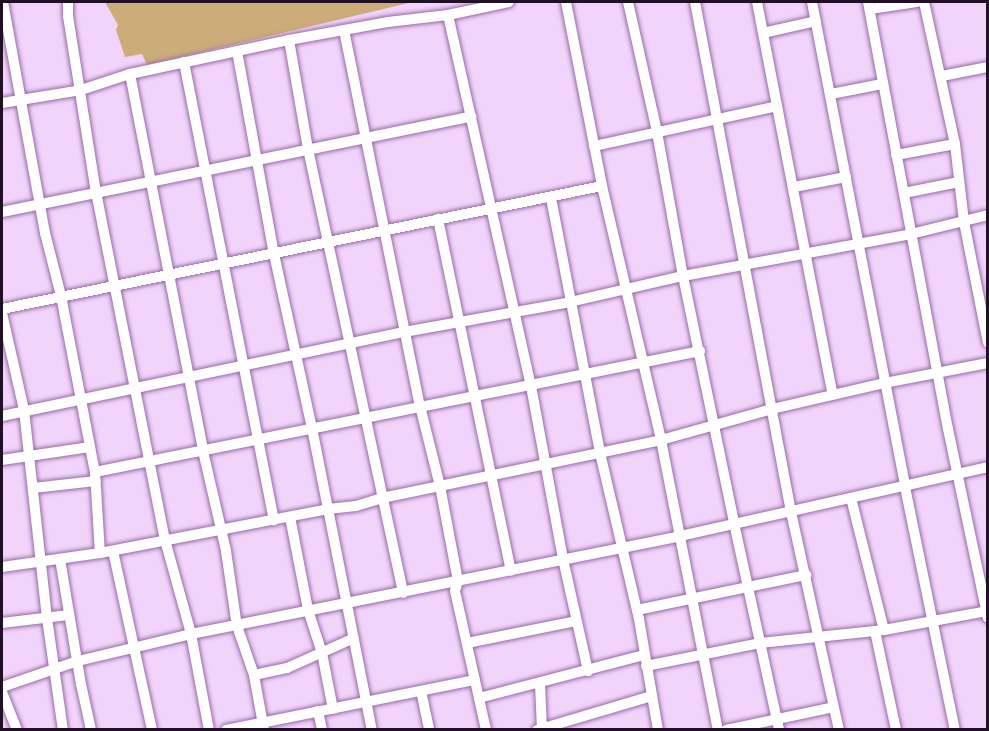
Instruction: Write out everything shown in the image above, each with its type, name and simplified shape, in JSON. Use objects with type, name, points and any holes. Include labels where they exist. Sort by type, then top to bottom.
[{"type":"street","points":[[4,2],[19,99],[90,447],[95,476],[100,553]]},
{"type":"street","points":[[69,2],[68,16],[96,192],[165,540],[191,634],[209,729]]},
{"type":"street","points":[[2,103],[81,90],[130,74],[289,40],[448,15],[506,2]]},
{"type":"street","points":[[566,2],[602,186],[661,440],[718,729]]},
{"type":"street","points":[[628,2],[657,132],[683,276],[734,523],[778,724]]},
{"type":"street","points":[[695,2],[791,512],[839,729]]},
{"type":"street","points":[[757,2],[808,255],[833,395]]},
{"type":"street","points":[[812,2],[904,487],[956,729]]},
{"type":"street","points":[[479,698],[645,661],[703,654],[760,643],[880,630],[987,613],[911,234],[869,5],[917,2]]},
{"type":"street","points":[[924,2],[942,76],[955,144],[964,222],[987,343]]},
{"type":"street","points":[[448,15],[531,386],[563,559],[588,672]]},
{"type":"street","points":[[763,33],[816,21]]},
{"type":"street","points":[[344,30],[404,332],[440,486],[458,581],[455,591],[486,729]]},
{"type":"street","points":[[289,40],[308,149],[403,593]]},
{"type":"street","points":[[237,51],[274,254],[312,428],[372,729]]},
{"type":"street","points":[[184,62],[203,170],[274,520]]},
{"type":"street","points":[[942,76],[987,67]]},
{"type":"street","points":[[130,74],[202,451],[221,532],[237,626],[254,675],[264,726]]},
{"type":"street","points":[[831,94],[882,84]]},
{"type":"street","points":[[594,146],[717,117],[777,106]]},
{"type":"street","points":[[2,212],[471,117]]},
{"type":"street","points":[[896,155],[955,144]]},
{"type":"street","points":[[794,187],[846,177]]},
{"type":"street","points":[[904,193],[959,182]]},
{"type":"street","points":[[63,729],[47,618],[24,410],[2,311],[61,296],[385,232],[438,219],[493,211],[602,186]]},
{"type":"street","points":[[551,198],[600,453],[637,610],[658,729]]},
{"type":"street","points":[[2,416],[404,332],[570,302],[683,276],[808,255],[911,234],[987,215]]},
{"type":"street","points":[[438,219],[511,570]]},
{"type":"street","points":[[33,488],[258,439],[700,351]]},
{"type":"street","points":[[2,567],[113,551],[165,540],[221,532],[328,509],[356,506],[382,498],[661,440],[772,409],[987,363]]},
{"type":"street","points":[[2,460],[90,447]]},
{"type":"street","points":[[2,687],[78,661],[191,634],[680,536],[987,467]]},
{"type":"street","points":[[851,498],[880,630],[896,729]]},
{"type":"street","points":[[290,517],[308,610],[322,653],[333,709]]},
{"type":"street","points":[[113,551],[132,649],[142,675],[152,729]]},
{"type":"street","points":[[60,559],[91,729]]},
{"type":"street","points":[[637,610],[806,575]]},
{"type":"street","points":[[2,622],[69,615]]},
{"type":"street","points":[[468,643],[576,621]]},
{"type":"street","points":[[254,675],[287,668],[354,638]]},
{"type":"street","points":[[226,729],[264,726],[318,711],[475,680]]},
{"type":"street","points":[[540,684],[540,729],[652,696]]},
{"type":"street","points":[[421,691],[429,729]]},
{"type":"street","points":[[2,693],[17,729]]},
{"type":"street","points":[[726,729],[778,724],[834,707]]},
{"type":"street","points":[[318,711],[322,729]]},
{"type":"shaded area","points":[[105,2],[413,2],[147,65],[142,54],[125,57],[116,30],[118,25]]}]
